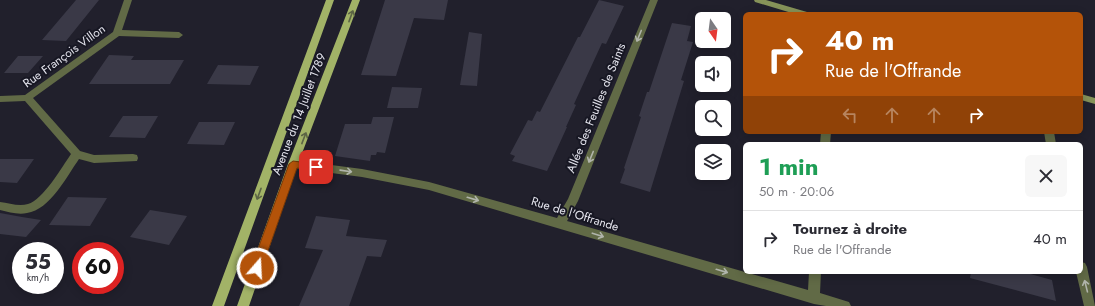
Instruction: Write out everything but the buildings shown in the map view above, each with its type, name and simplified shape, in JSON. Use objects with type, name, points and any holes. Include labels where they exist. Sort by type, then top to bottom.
[{"type":"main road","name":"Avenue du 14 Juillet 1789","points":[[218,306],[330,0]]},
{"type":"main road","name":"Avenue du 14 Juillet 1789","points":[[243,306],[293,164],[356,0]]},
{"type":"street","name":"Rue François Villon","points":[[0,99],[27,98],[117,33],[128,0]]},
{"type":"street","name":"Allée des Feuilles de Saints","points":[[560,223],[573,201],[654,0]]},
{"type":"street","points":[[758,0],[797,12]]},
{"type":"street","name":"Rue François Villon","points":[[117,33],[179,35]]},
{"type":"street","points":[[27,98],[77,154],[94,160],[133,158]]},
{"type":"street","points":[[1083,98],[1095,101]]},
{"type":"street","points":[[0,206],[19,209],[32,208],[42,201],[77,154]]},
{"type":"street","name":"Rue de l'Offrande","points":[[293,164],[362,173],[429,186],[845,306]]},
{"type":"street","points":[[814,274],[814,298]]},
{"type":"street","points":[[1083,274],[1090,306]]},
{"type":"route","points":[[257,268],[293,164],[316,167]]}]
